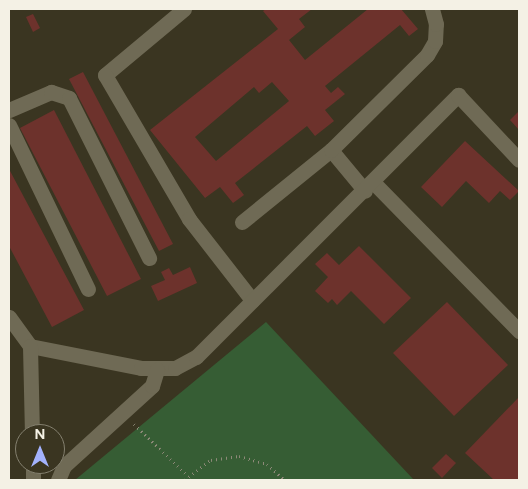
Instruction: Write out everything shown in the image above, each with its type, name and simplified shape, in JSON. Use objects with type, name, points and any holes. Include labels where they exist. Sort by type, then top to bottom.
[{"type":"lane","points":[[184,9],[105,75],[190,219],[252,300]]},
{"type":"lane","points":[[242,222],[331,150],[427,55],[435,41],[436,24],[432,9]]},
{"type":"lane","points":[[9,110],[51,92],[69,98],[149,258]]},
{"type":"lane","points":[[30,346],[157,370],[176,368],[196,357],[458,95],[519,160]]},
{"type":"lane","points":[[9,125],[88,289]]},
{"type":"lane","points":[[331,150],[519,331]]},
{"type":"lane","points":[[9,317],[30,346],[32,424]]},
{"type":"lane","points":[[58,480],[64,466],[152,386],[157,370]]},
{"type":"path","points":[[123,413],[188,476]]},
{"type":"path","points":[[185,480],[212,460],[240,456],[266,464],[285,480]]},
{"type":"green space","points":[[266,322],[414,480],[75,480]]},
{"type":"building","points":[[266,9],[312,9],[299,19],[305,27],[289,40],[305,60],[368,9],[401,9],[418,29],[409,36],[400,25],[325,86],[331,93],[338,87],[345,94],[325,110],[334,121],[315,136],[307,126],[235,183],[244,195],[233,203],[220,187],[205,198],[150,130],[278,29],[263,11]],"holes":[[[272,82],[289,101],[216,161],[195,137],[254,87],[259,93]]]},
{"type":"building","points":[[33,14],[40,28],[33,32],[26,17]]},
{"type":"building","points":[[83,72],[173,244],[159,251],[69,79]]},
{"type":"building","points":[[54,110],[141,279],[107,296],[20,128]]},
{"type":"building","points":[[519,111],[519,130],[510,120]]},
{"type":"building","points":[[465,141],[519,191],[510,200],[500,191],[489,203],[466,181],[442,207],[421,187]]},
{"type":"building","points":[[9,169],[84,310],[52,327],[9,246]]},
{"type":"building","points":[[359,246],[411,298],[384,324],[351,291],[337,305],[332,299],[328,303],[315,291],[328,277],[315,264],[327,253],[339,265]]},
{"type":"building","points":[[190,267],[197,283],[158,301],[151,286],[165,280],[161,272],[169,268],[173,275]]},
{"type":"building","points":[[447,302],[508,365],[454,416],[393,353]]},
{"type":"building","points":[[519,397],[519,480],[494,480],[465,453]]},
{"type":"building","points":[[446,454],[456,463],[442,478],[432,468]]}]
